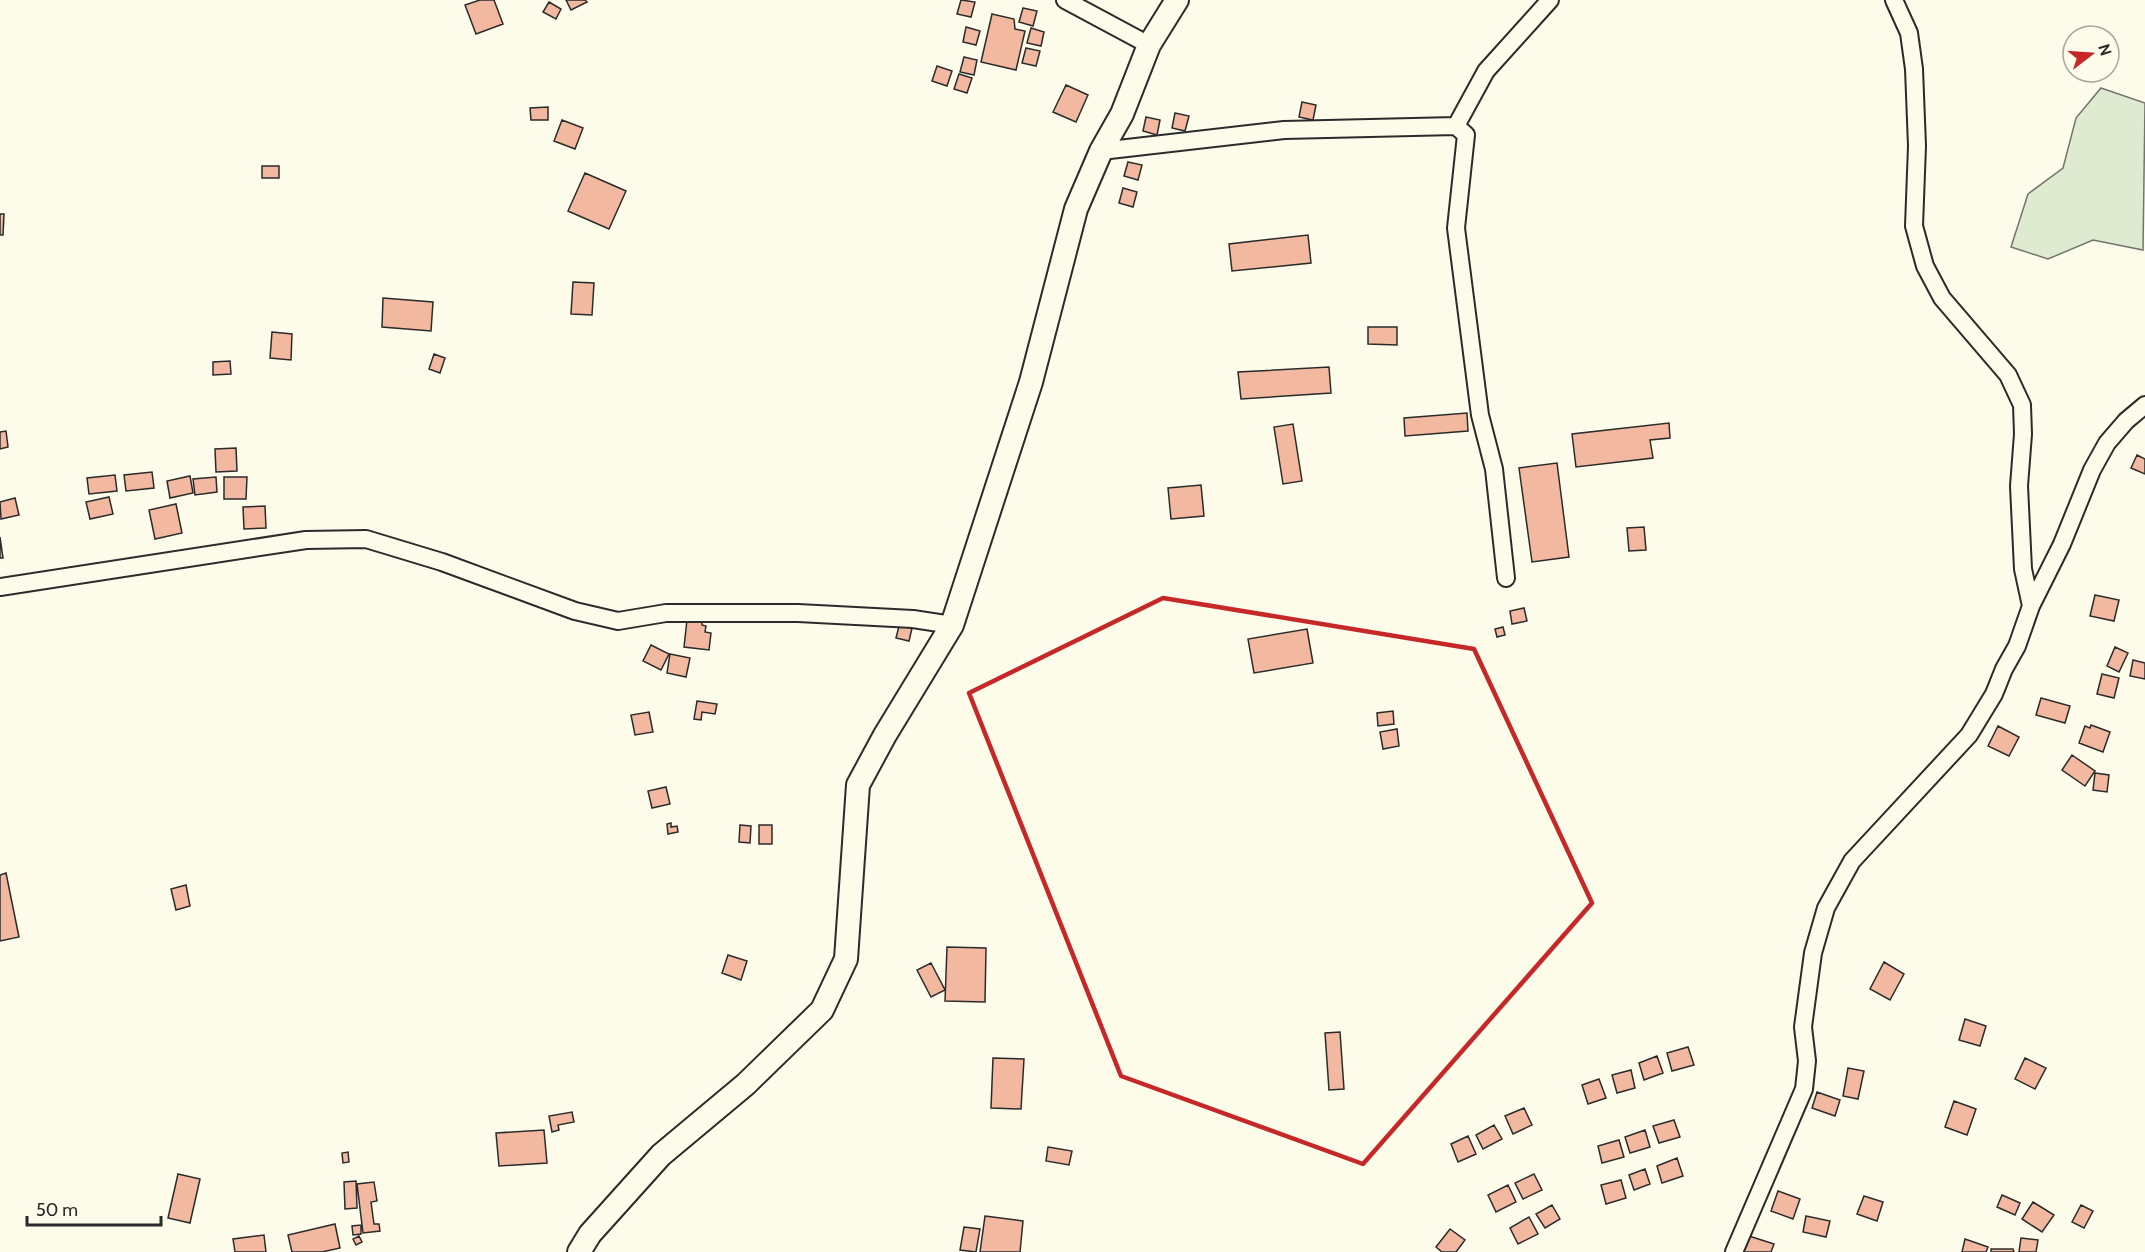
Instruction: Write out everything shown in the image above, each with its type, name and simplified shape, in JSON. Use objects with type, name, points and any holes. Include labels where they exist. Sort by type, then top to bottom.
[{"type":"street","points":[[1065,0],[1149,45]]},
{"type":"street","points":[[579,1252],[590,1234],[661,1155],[746,1084],[822,1011],[846,959],[858,785],[885,735],[952,626],[1031,382],[1076,209],[1101,151],[1122,114],[1149,45],[1177,0]]},
{"type":"street","points":[[1455,126],[1486,71],[1550,0]]},
{"type":"street","points":[[1894,0],[1909,33],[1914,69],[1917,146],[1914,226],[1925,266],[1942,297],[2008,375],[2022,405],[2023,434],[2019,486],[2023,569],[2031,606]]},
{"type":"street","points":[[1101,151],[1284,130],[1455,126],[1466,135],[1456,228],[1480,416],[1494,469],[1506,578]]},
{"type":"street","points":[[1734,1252],[1804,1089],[1807,1061],[1803,1027],[1813,952],[1826,908],[1852,861],[1969,735],[1994,694],[2017,646],[2031,606],[2107,443],[2145,405]]},
{"type":"street","points":[[0,587],[306,540],[366,539],[442,562],[575,611],[618,621],[697,612],[798,613],[913,619],[952,626]]},
{"type":"highlighted area","points":[[1163,598],[1474,649],[1592,903],[1363,1164],[1121,1076],[969,693]]},
{"type":"green space","points":[[2101,88],[2145,103],[2143,250],[2093,240],[2048,259],[2011,247],[2028,194],[2063,168],[2076,118]]},
{"type":"building","points":[[480,0],[494,0],[503,24],[476,34],[465,5]]},
{"type":"building","points":[[566,0],[585,0],[587,2],[571,10]]},
{"type":"building","points":[[961,0],[975,2],[971,17],[957,14]]},
{"type":"building","points":[[549,2],[561,9],[556,19],[543,12]]},
{"type":"building","points":[[1023,8],[1037,11],[1033,26],[1019,22]]},
{"type":"building","points":[[992,14],[1014,19],[1015,29],[1025,31],[1016,70],[981,62]]},
{"type":"building","points":[[966,27],[980,31],[976,45],[963,42]]},
{"type":"building","points":[[1031,28],[1044,32],[1041,46],[1027,43]]},
{"type":"building","points":[[1026,48],[1040,51],[1036,66],[1022,63]]},
{"type":"building","points":[[964,57],[977,60],[974,75],[960,72]]},
{"type":"building","points":[[937,66],[952,71],[947,86],[932,81]]},
{"type":"building","points":[[959,74],[972,78],[967,93],[954,89]]},
{"type":"building","points":[[1066,85],[1088,95],[1076,122],[1053,112]]},
{"type":"building","points":[[1302,102],[1316,105],[1313,120],[1299,117]]},
{"type":"building","points":[[548,107],[548,120],[531,120],[530,108]]},
{"type":"building","points":[[1175,113],[1189,116],[1185,131],[1172,128]]},
{"type":"building","points":[[1146,117],[1160,120],[1157,135],[1143,131]]},
{"type":"building","points":[[562,120],[583,128],[575,149],[554,141]]},
{"type":"building","points":[[1128,162],[1142,165],[1138,180],[1124,176]]},
{"type":"building","points":[[262,166],[279,166],[279,178],[262,178]]},
{"type":"building","points":[[585,173],[626,191],[609,229],[568,211]]},
{"type":"building","points":[[1123,188],[1137,192],[1133,207],[1119,203]]},
{"type":"building","points":[[0,214],[4,214],[3,235],[0,235]]},
{"type":"building","points":[[1308,235],[1311,263],[1232,271],[1229,244]]},
{"type":"building","points":[[573,282],[594,283],[592,315],[571,314]]},
{"type":"building","points":[[383,298],[433,302],[431,331],[382,327]]},
{"type":"building","points":[[1368,327],[1397,327],[1397,345],[1368,344]]},
{"type":"building","points":[[272,332],[292,334],[291,360],[270,358]]},
{"type":"building","points":[[434,354],[445,358],[440,373],[429,369]]},
{"type":"building","points":[[230,361],[231,374],[213,375],[213,362]]},
{"type":"building","points":[[1329,367],[1331,393],[1241,399],[1238,372]]},
{"type":"building","points":[[1467,413],[1468,431],[1405,436],[1404,418]]},
{"type":"building","points":[[1669,423],[1670,438],[1650,440],[1653,458],[1576,467],[1572,434]]},
{"type":"building","points":[[1293,424],[1302,481],[1283,484],[1274,427]]},
{"type":"building","points":[[6,431],[8,447],[0,449],[0,432]]},
{"type":"building","points":[[236,448],[237,471],[216,472],[215,449]]},
{"type":"building","points":[[2137,455],[2145,459],[2145,474],[2131,468]]},
{"type":"building","points":[[1557,463],[1569,557],[1532,562],[1519,468]]},
{"type":"building","points":[[152,472],[154,488],[126,491],[124,475]]},
{"type":"building","points":[[115,475],[117,491],[89,494],[87,478]]},
{"type":"building","points":[[190,476],[193,493],[170,498],[167,481]]},
{"type":"building","points":[[216,477],[217,492],[195,495],[193,479]]},
{"type":"building","points":[[224,477],[247,477],[246,499],[224,499]]},
{"type":"building","points":[[1201,485],[1204,516],[1171,519],[1168,488]]},
{"type":"building","points":[[109,497],[113,514],[90,519],[86,502]]},
{"type":"building","points":[[15,498],[19,515],[1,519],[0,502]]},
{"type":"building","points":[[176,504],[182,533],[155,539],[149,510]]},
{"type":"building","points":[[265,506],[266,528],[244,529],[243,507]]},
{"type":"building","points":[[1644,527],[1646,550],[1629,551],[1627,528]]},
{"type":"building","points":[[0,537],[3,558],[0,558]]},
{"type":"building","points":[[2095,595],[2119,600],[2114,621],[2090,616]]},
{"type":"building","points":[[1524,608],[1527,621],[1512,624],[1510,611]]},
{"type":"building","points":[[687,620],[702,622],[702,625],[706,626],[705,632],[711,633],[709,650],[684,647]]},
{"type":"building","points":[[899,626],[912,628],[909,641],[896,638]]},
{"type":"building","points":[[1503,627],[1505,635],[1497,637],[1495,629]]},
{"type":"building","points":[[1307,629],[1313,663],[1254,673],[1248,639]]},
{"type":"building","points":[[651,645],[669,654],[661,670],[643,661]]},
{"type":"building","points":[[2115,647],[2128,653],[2119,672],[2107,666]]},
{"type":"building","points":[[670,654],[690,658],[686,677],[667,673]]},
{"type":"building","points":[[2133,660],[2145,663],[2145,679],[2130,676]]},
{"type":"building","points":[[2102,674],[2119,678],[2114,698],[2097,694]]},
{"type":"building","points":[[2041,698],[2070,706],[2065,723],[2036,715]]},
{"type":"building","points":[[697,701],[717,704],[715,714],[702,712],[701,720],[694,719]]},
{"type":"building","points":[[1393,711],[1394,724],[1378,726],[1377,713]]},
{"type":"building","points":[[649,712],[653,732],[635,735],[631,715]]},
{"type":"building","points":[[2091,725],[2110,732],[2103,752],[2079,743],[2085,726],[2090,728]]},
{"type":"building","points":[[1998,726],[2019,737],[2009,756],[1988,746]]},
{"type":"building","points":[[1397,729],[1399,746],[1383,749],[1380,732]]},
{"type":"building","points":[[2072,755],[2095,771],[2085,786],[2062,770]]},
{"type":"building","points":[[2095,773],[2109,775],[2107,792],[2093,790]]},
{"type":"building","points":[[666,787],[670,804],[652,808],[648,791]]},
{"type":"building","points":[[671,823],[671,827],[677,826],[678,832],[668,834],[667,824]]},
{"type":"building","points":[[740,825],[751,826],[750,843],[739,842]]},
{"type":"building","points":[[759,825],[772,825],[772,844],[759,844]]},
{"type":"building","points":[[6,873],[19,937],[0,941],[0,875]]},
{"type":"building","points":[[186,885],[190,906],[176,910],[171,889]]},
{"type":"building","points":[[947,947],[986,948],[985,1002],[945,1001]]},
{"type":"building","points":[[728,955],[747,961],[741,980],[722,973]]},
{"type":"building","points":[[1884,962],[1904,974],[1890,1000],[1870,989]]},
{"type":"building","points":[[931,963],[945,990],[931,997],[917,970]]},
{"type":"building","points":[[1965,1019],[1986,1026],[1980,1046],[1959,1040]]},
{"type":"building","points":[[1340,1032],[1344,1089],[1329,1090],[1325,1033]]},
{"type":"building","points":[[1688,1047],[1694,1065],[1672,1071],[1667,1053]]},
{"type":"building","points":[[1657,1056],[1663,1073],[1644,1080],[1639,1063]]},
{"type":"building","points":[[993,1058],[1024,1059],[1021,1109],[991,1108]]},
{"type":"building","points":[[2025,1058],[2046,1068],[2035,1089],[2015,1079]]},
{"type":"building","points":[[1848,1068],[1864,1071],[1858,1099],[1843,1096]]},
{"type":"building","points":[[1631,1070],[1635,1088],[1617,1093],[1612,1075]]},
{"type":"building","points":[[1599,1079],[1606,1098],[1588,1104],[1582,1085]]},
{"type":"building","points":[[1817,1092],[1840,1100],[1835,1116],[1812,1108]]},
{"type":"building","points":[[1954,1101],[1976,1109],[1967,1135],[1945,1127]]},
{"type":"building","points":[[1524,1108],[1532,1125],[1513,1134],[1505,1116]]},
{"type":"building","points":[[572,1112],[574,1122],[558,1125],[559,1130],[552,1132],[549,1116]]},
{"type":"building","points":[[1674,1120],[1680,1137],[1659,1143],[1653,1126]]},
{"type":"building","points":[[1494,1125],[1502,1139],[1483,1149],[1476,1135]]},
{"type":"building","points":[[544,1130],[547,1163],[499,1166],[496,1133]]},
{"type":"building","points":[[1645,1130],[1650,1147],[1630,1153],[1625,1137]]},
{"type":"building","points":[[1468,1136],[1476,1154],[1458,1162],[1451,1144]]},
{"type":"building","points":[[1619,1140],[1624,1157],[1602,1163],[1598,1146]]},
{"type":"building","points":[[1048,1147],[1072,1151],[1069,1165],[1046,1161]]},
{"type":"building","points":[[348,1152],[349,1162],[343,1163],[342,1153]]},
{"type":"building","points":[[1677,1158],[1683,1176],[1662,1183],[1657,1166]]},
{"type":"building","points":[[1645,1169],[1650,1184],[1634,1190],[1629,1175]]},
{"type":"building","points":[[178,1174],[200,1179],[190,1223],[168,1218]]},
{"type":"building","points":[[1534,1174],[1542,1190],[1523,1199],[1515,1183]]},
{"type":"building","points":[[1621,1180],[1626,1198],[1606,1204],[1601,1185]]},
{"type":"building","points":[[356,1181],[357,1208],[345,1209],[344,1182]]},
{"type":"building","points":[[374,1182],[377,1201],[371,1202],[374,1224],[379,1224],[380,1231],[363,1233],[357,1184]]},
{"type":"building","points":[[1508,1185],[1516,1202],[1496,1212],[1488,1195]]},
{"type":"building","points":[[1778,1191],[1800,1199],[1793,1219],[1771,1211]]},
{"type":"building","points":[[2002,1195],[2020,1203],[2015,1215],[1997,1207]]},
{"type":"building","points":[[1864,1196],[1883,1202],[1877,1221],[1857,1214]]},
{"type":"building","points":[[2033,1202],[2054,1215],[2042,1232],[2022,1219]]},
{"type":"building","points":[[1552,1205],[1560,1219],[1545,1228],[1536,1214]]},
{"type":"building","points":[[2081,1205],[2093,1211],[2084,1228],[2072,1222]]},
{"type":"building","points":[[985,1216],[1023,1221],[1020,1252],[980,1252]]},
{"type":"building","points":[[1806,1216],[1830,1221],[1826,1237],[1803,1232]]},
{"type":"building","points":[[1529,1217],[1538,1234],[1518,1244],[1510,1228]]},
{"type":"building","points":[[335,1224],[340,1248],[322,1252],[292,1252],[288,1235]]},
{"type":"building","points":[[361,1225],[361,1234],[353,1235],[352,1226]]},
{"type":"building","points":[[964,1227],[980,1229],[976,1252],[960,1250]]},
{"type":"building","points":[[1450,1229],[1465,1240],[1456,1252],[1442,1252],[1436,1247]]},
{"type":"building","points":[[264,1235],[266,1252],[235,1252],[233,1239]]},
{"type":"building","points":[[359,1236],[362,1242],[356,1245],[353,1239]]},
{"type":"building","points":[[1749,1236],[1774,1244],[1771,1252],[1740,1252],[1742,1245],[1746,1247]]},
{"type":"building","points":[[2021,1238],[2038,1240],[2036,1252],[2019,1252]]},
{"type":"building","points":[[1965,1239],[1988,1247],[1986,1252],[1962,1252]]},
{"type":"building","points":[[1991,1249],[2013,1249],[2014,1252],[1991,1252]]}]
